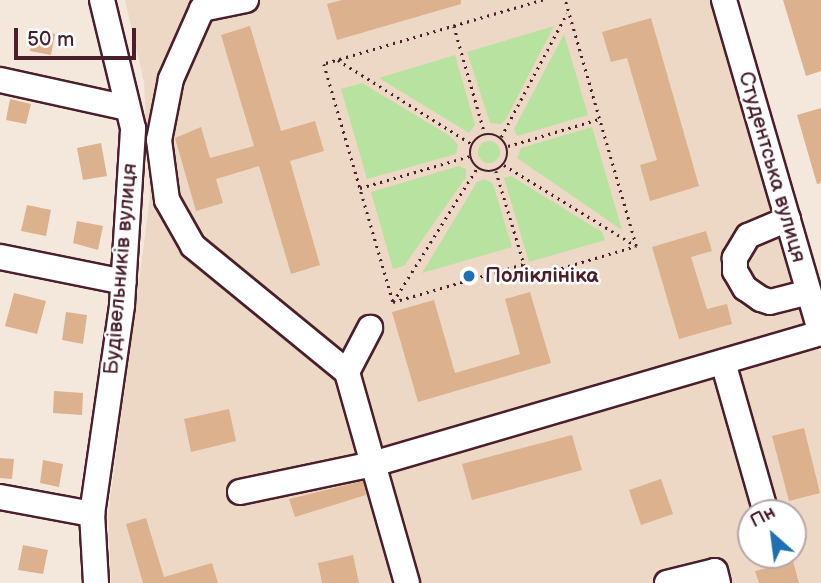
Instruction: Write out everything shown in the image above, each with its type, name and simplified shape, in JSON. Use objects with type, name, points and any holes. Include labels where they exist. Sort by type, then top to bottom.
[{"type":"street","name":"Будівельників вулиця","points":[[96,583],[92,514],[124,282],[133,128],[102,0]]},
{"type":"street","points":[[246,0],[202,9],[171,79],[159,141],[167,200],[193,246],[347,372],[407,583]]},
{"type":"street","name":"Студентська вулиця","points":[[724,0],[821,333]]},
{"type":"street","points":[[0,80],[127,108]]},
{"type":"street","points":[[788,219],[748,236],[735,258],[735,271],[745,288],[770,302],[809,292]]},
{"type":"street","points":[[0,257],[124,282]]},
{"type":"street","points":[[347,372],[370,328]]},
{"type":"street","points":[[240,492],[373,464],[821,333]]},
{"type":"street","points":[[723,362],[762,499]]},
{"type":"street","points":[[0,497],[92,514]]},
{"type":"street","points":[[667,583],[715,572],[718,583]]},
{"type":"path","points":[[393,302],[324,64],[543,0]]},
{"type":"path","points":[[565,0],[636,246]]},
{"type":"path","points":[[501,137],[568,11]]},
{"type":"path","points":[[454,26],[485,134]]},
{"type":"path","points":[[338,60],[472,144]]},
{"type":"path","points":[[508,146],[599,119]]},
{"type":"path","points":[[485,134],[501,137],[508,146],[504,165],[496,171],[478,168],[470,156],[472,144],[485,134]]},
{"type":"path","points":[[360,188],[470,156]]},
{"type":"path","points":[[504,165],[636,246]]},
{"type":"path","points":[[393,302],[478,168]]},
{"type":"path","points":[[496,171],[528,278],[636,246]]},
{"type":"path","points":[[393,302],[524,264]]},
{"type":"shaded area","name":"Поліклініка","points":[[125,0],[718,0],[821,355],[821,583],[111,583],[108,516],[150,197],[144,82]]},
{"type":"green space","points":[[554,26],[506,119],[501,124],[490,123],[467,52]]},
{"type":"green space","points":[[564,34],[588,115],[517,136],[514,129]]},
{"type":"green space","points":[[455,55],[475,125],[469,133],[379,78]]},
{"type":"green space","points":[[362,83],[450,136],[458,145],[456,154],[367,179],[341,89]]},
{"type":"green space","points":[[592,127],[622,230],[517,158],[521,148]]},
{"type":"green space","points":[[489,141],[497,144],[500,152],[497,160],[489,163],[481,160],[478,152],[481,144]]},
{"type":"green space","points":[[459,166],[466,169],[466,177],[404,266],[393,269],[371,192]]},
{"type":"green space","points":[[511,176],[602,232],[605,240],[529,262],[504,178]]},
{"type":"green space","points":[[485,179],[493,184],[512,247],[422,273],[477,182]]},
{"type":"building","points":[[342,0],[461,0],[461,4],[337,40],[327,4]]},
{"type":"building","points":[[783,0],[821,0],[821,71],[806,76]]},
{"type":"building","points":[[651,18],[699,186],[650,201],[640,165],[657,160],[627,58],[611,62],[602,32]]},
{"type":"building","points":[[250,26],[281,131],[315,121],[324,151],[290,161],[320,265],[291,274],[259,166],[216,179],[223,203],[196,211],[175,138],[201,127],[210,158],[254,146],[221,35]]},
{"type":"building","points":[[34,30],[55,34],[51,55],[30,51]]},
{"type":"building","points":[[10,99],[31,104],[26,124],[6,120]]},
{"type":"building","points":[[821,108],[821,183],[817,184],[797,115]]},
{"type":"building","points":[[101,143],[107,176],[83,180],[77,148]]},
{"type":"building","points":[[27,205],[51,210],[46,236],[21,231]]},
{"type":"building","points":[[77,221],[103,226],[98,250],[73,243]]},
{"type":"building","points":[[706,231],[712,251],[691,257],[707,309],[727,304],[732,324],[679,339],[652,247]]},
{"type":"building","points":[[530,292],[551,363],[418,402],[392,312],[434,300],[455,373],[520,354],[505,299]]},
{"type":"building","points":[[14,293],[46,301],[37,334],[5,326]]},
{"type":"building","points":[[66,312],[87,315],[83,344],[62,340]]},
{"type":"building","points":[[54,391],[83,393],[82,415],[53,413]]},
{"type":"building","points":[[229,409],[236,441],[191,452],[184,419]]},
{"type":"building","points":[[804,428],[820,493],[788,499],[772,436]]},
{"type":"building","points":[[572,435],[582,470],[472,500],[462,464]]},
{"type":"building","points":[[0,458],[14,459],[12,479],[0,478]]},
{"type":"building","points":[[43,460],[63,464],[59,487],[40,483]]},
{"type":"building","points":[[661,479],[673,514],[641,525],[629,490]]},
{"type":"building","points":[[363,481],[366,495],[295,517],[289,499]]},
{"type":"building","points":[[146,518],[164,577],[212,563],[218,583],[143,583],[126,524]]},
{"type":"building","points":[[23,545],[48,550],[43,574],[18,570]]},
{"type":"building","points":[[353,555],[359,583],[322,583],[318,563]]},
{"type":"building","points":[[795,569],[799,583],[759,583],[755,571]]},
{"type":"place","name":"Поліклініка","points":[[469,276]]}]
